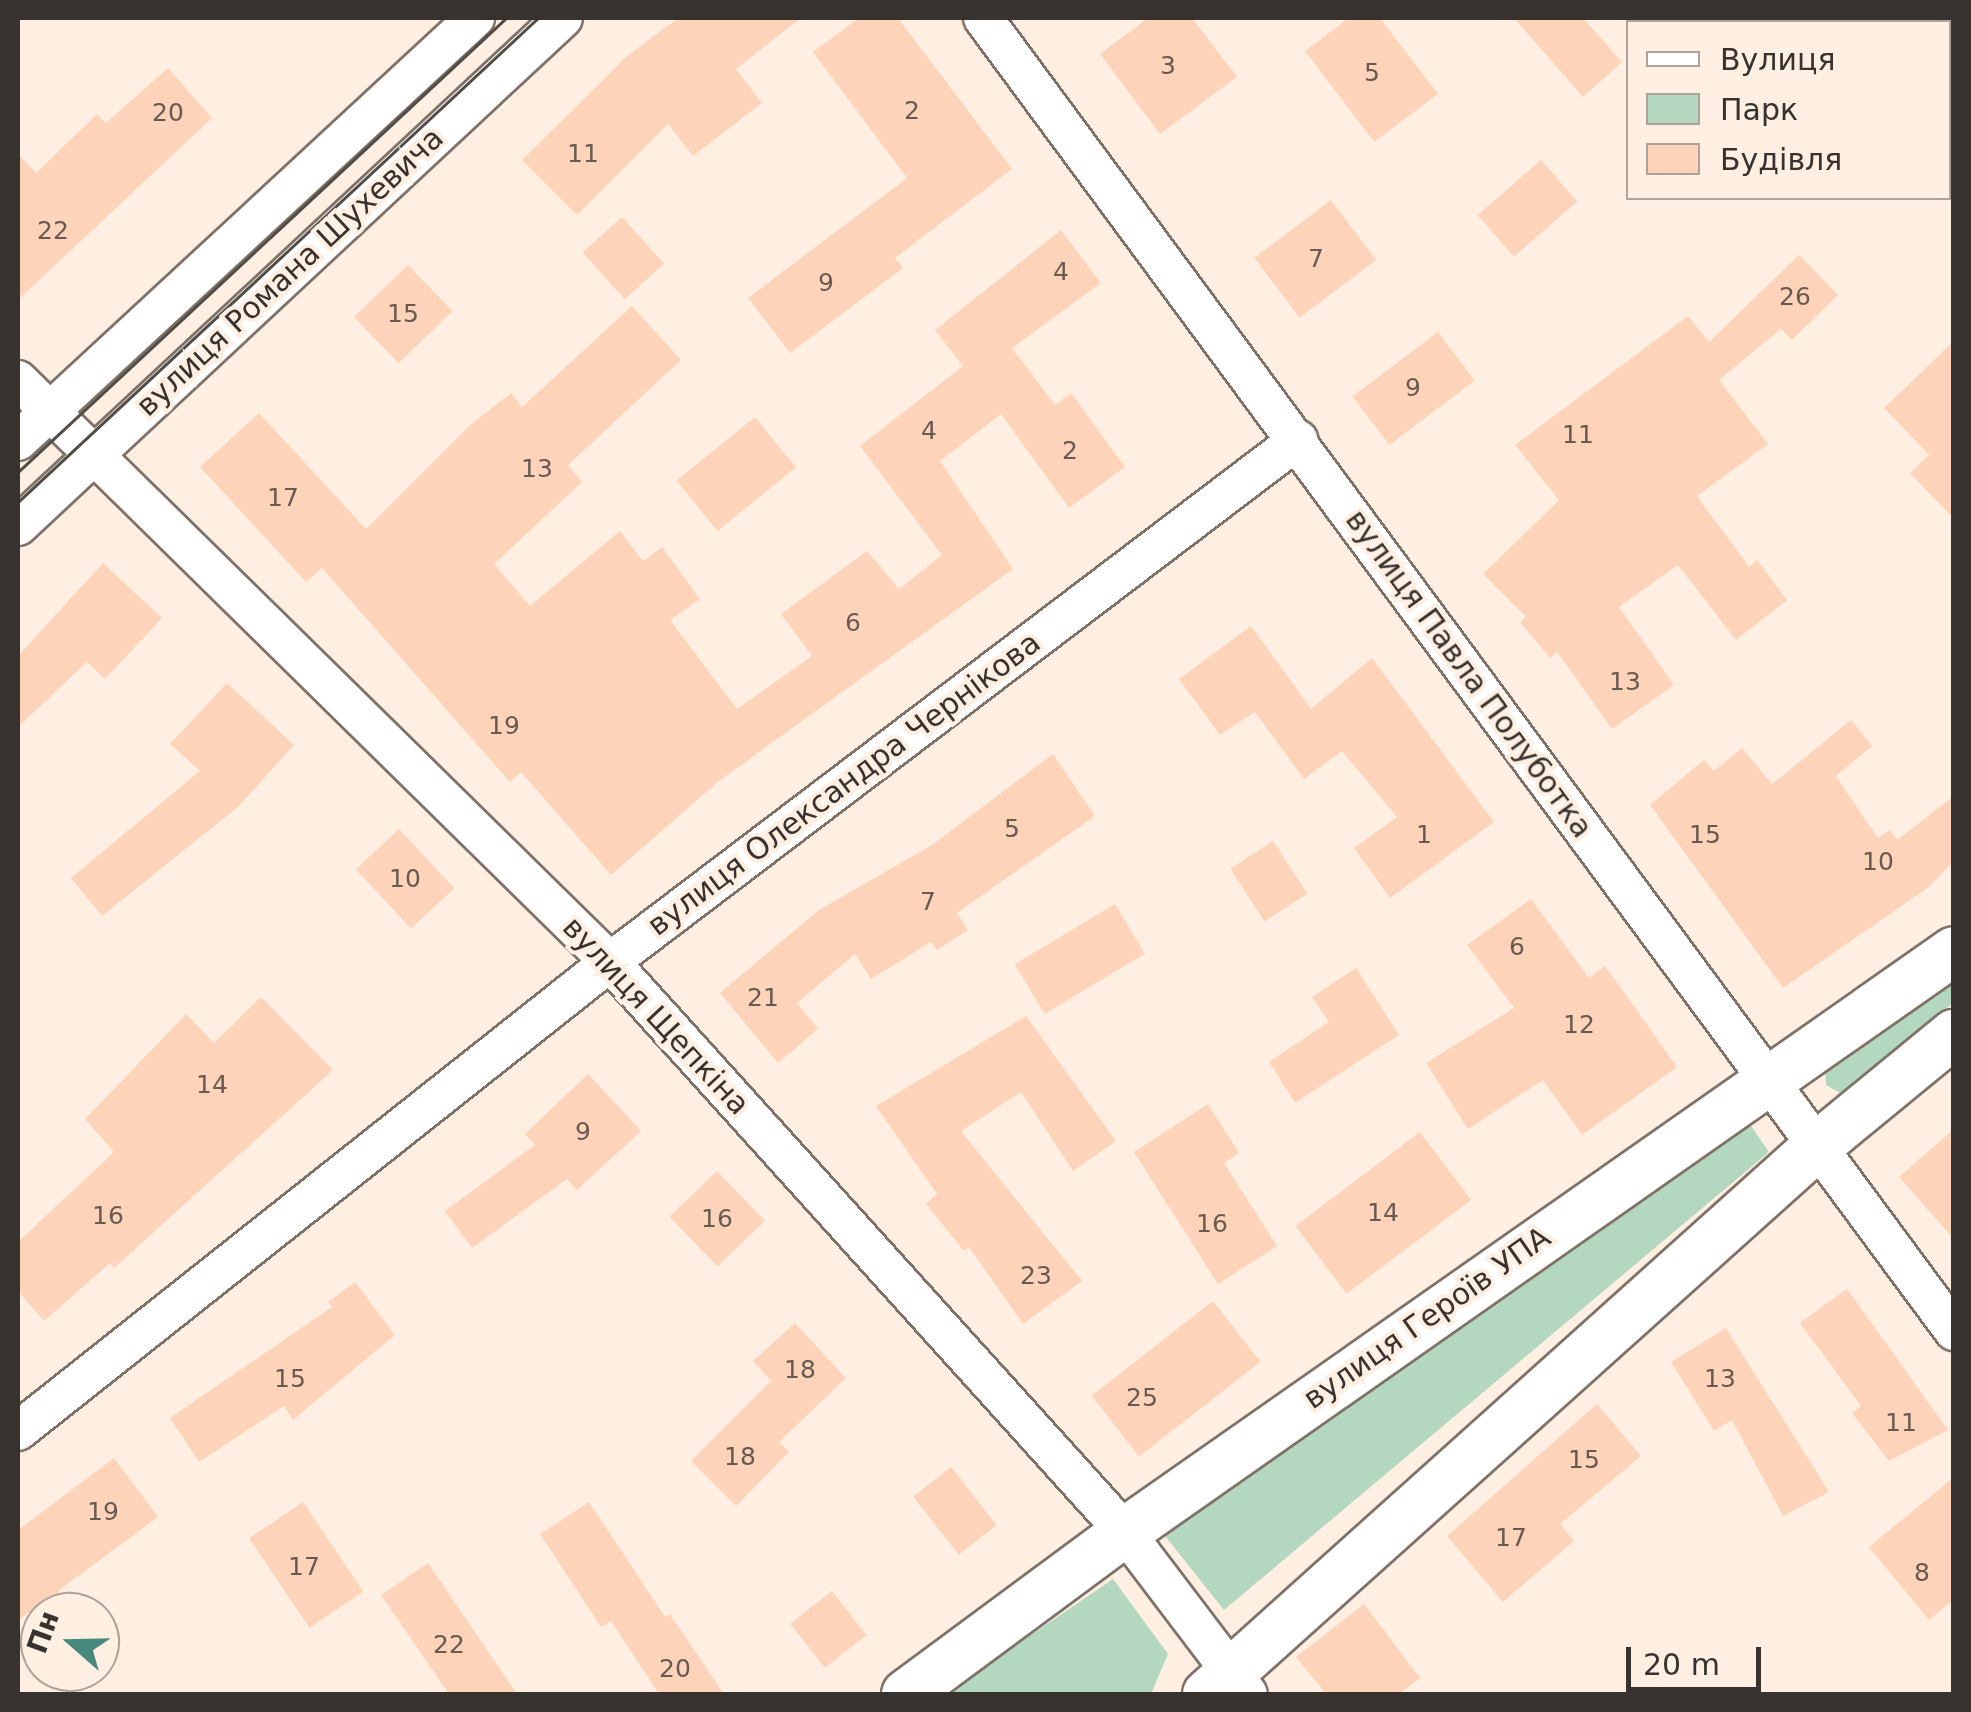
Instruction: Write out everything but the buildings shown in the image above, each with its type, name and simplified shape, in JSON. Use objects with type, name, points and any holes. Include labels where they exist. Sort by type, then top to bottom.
[{"type":"street","name":"вулиця Романа Шухевича","points":[[18,441],[476,18]]},
{"type":"street","name":"вулиця Романа Шухевича","points":[[18,526],[564,18]]},
{"type":"street","name":"вулиця Павла Полуботка","points":[[983,18],[1954,1331]]},
{"type":"street","name":"вулиця Щепкіна","points":[[18,380],[610,962],[1124,1532],[1228,1687]]},
{"type":"street","name":"вулиця Олександра Чернікова","points":[[18,1430],[610,962],[1298,440]]},
{"type":"street","name":"вулиця Героїв УПА","points":[[906,1694],[1124,1532],[1954,951]]},
{"type":"street","points":[[1228,1687],[1815,1148],[1954,1034]]},
{"type":"green space","points":[[1953,981],[1953,1003],[1840,1093],[1826,1085],[1825,1070]]},
{"type":"green space","points":[[1749,1123],[1769,1152],[1224,1610],[1165,1536]]},
{"type":"green space","points":[[1113,1579],[1168,1654],[1151,1694],[944,1694]]},
{"type":"tram line","points":[[18,472],[506,18]]},
{"type":"tram line","points":[[18,502],[538,18]]}]
